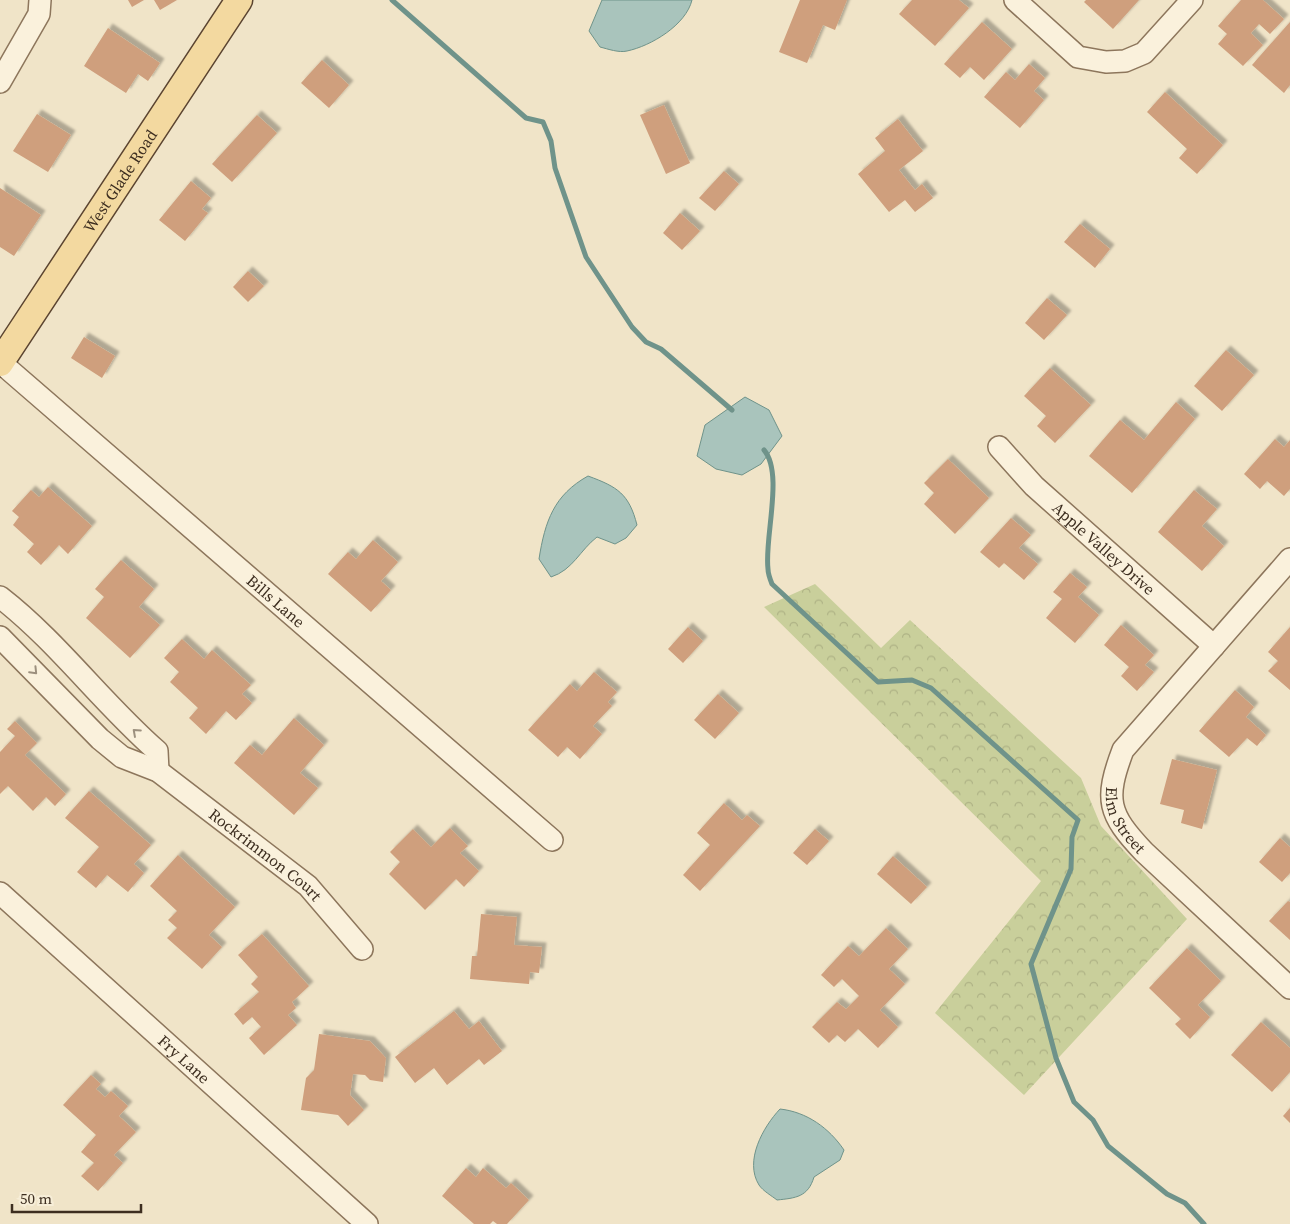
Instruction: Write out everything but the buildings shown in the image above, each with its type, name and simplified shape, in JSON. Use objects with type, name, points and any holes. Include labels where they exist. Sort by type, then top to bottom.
[{"type":"main road","name":"West Glade Road","points":[[0,363],[240,0]]},
{"type":"street","points":[[0,82],[39,14],[40,0]]},
{"type":"street","points":[[1015,0],[1078,57],[1106,62],[1125,61],[1144,53],[1192,0]]},
{"type":"street","name":"Bills Lane","points":[[0,363],[552,840]]},
{"type":"street","name":"Apple Valley Drive","points":[[1000,447],[1034,486],[1214,646]]},
{"type":"street","name":"Elm Street","points":[[1290,559],[1123,750],[1112,785],[1114,815],[1122,829],[1144,852],[1290,988]]},
{"type":"street","points":[[0,597],[29,620],[132,729],[157,751],[158,771]]},
{"type":"street","points":[[4,641],[29,620]]},
{"type":"street","name":"Rockrimmon Court","points":[[4,641],[100,739],[122,756],[158,771],[308,886],[362,949]]},
{"type":"street","points":[[58,696],[82,674]]},
{"type":"street","name":"Fry Lane","points":[[0,892],[367,1224]]},
{"type":"green space","points":[[815,584],[881,648],[910,620],[1081,778],[1101,826],[1187,919],[1024,1095],[935,1013],[1041,881],[764,607]]},
{"type":"water","points":[[602,0],[692,0],[683,18],[657,39],[627,51],[614,51],[600,47],[589,31]]},
{"type":"water","points":[[745,397],[769,410],[782,436],[761,464],[742,475],[716,469],[697,456],[705,425]]},
{"type":"water","points":[[588,476],[615,488],[621,493],[634,514],[637,525],[626,538],[615,544],[597,537],[571,565],[559,574],[551,577],[539,559],[548,521],[553,510],[567,492],[576,483]]},
{"type":"water","points":[[780,1109],[808,1117],[816,1122],[844,1150],[840,1160],[814,1177],[805,1193],[777,1200],[759,1185],[755,1176],[754,1166],[755,1155],[762,1135],[767,1125]]},
{"type":"waterway","points":[[392,0],[526,118],[543,122],[551,141],[555,168],[586,257],[632,327],[646,342],[661,349],[732,410]]},
{"type":"waterway","points":[[764,450],[770,460],[773,474],[768,541],[768,573],[772,584],[878,682],[912,680],[931,688],[1078,820],[1072,837],[1071,869],[1031,964],[1056,1058],[1074,1102],[1093,1120],[1108,1146],[1167,1194],[1185,1203],[1204,1224]]}]
